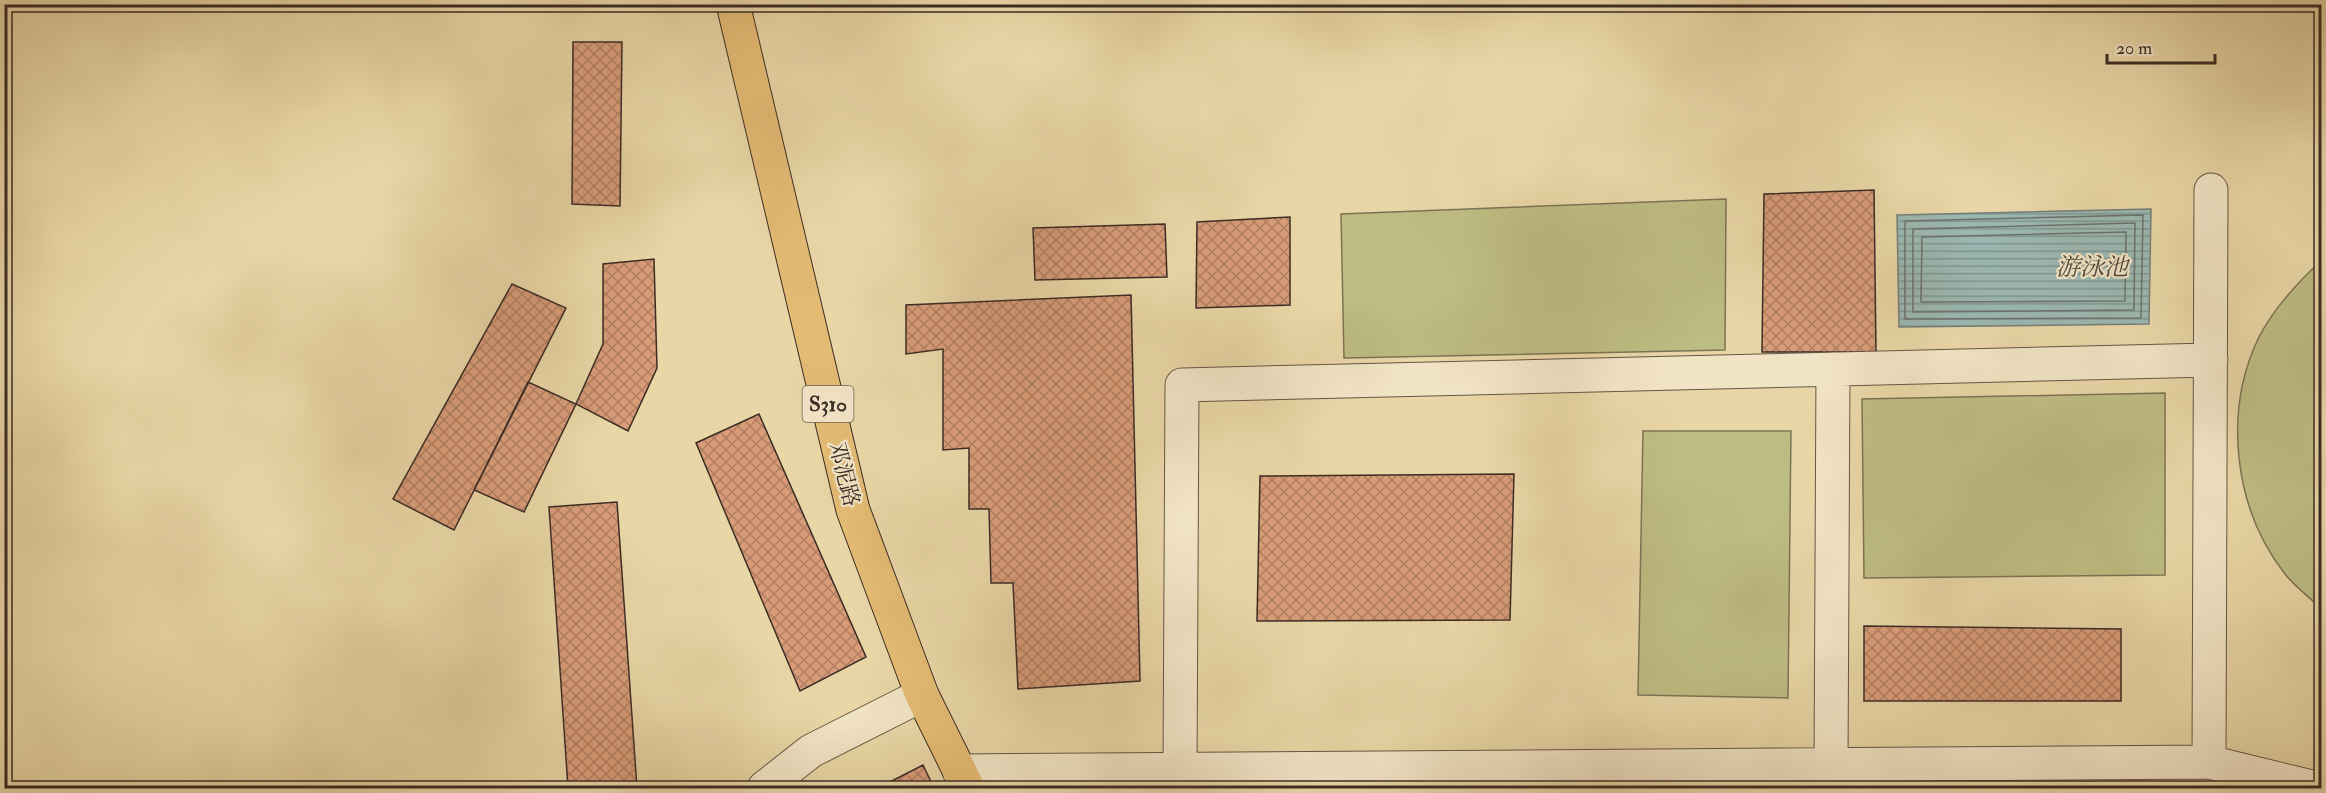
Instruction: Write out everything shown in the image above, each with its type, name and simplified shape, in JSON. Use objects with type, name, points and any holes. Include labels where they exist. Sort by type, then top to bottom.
[{"type":"main road","name":"邓泥路","points":[[733,4],[853,510],[922,695],[964,780]]},
{"type":"lane","points":[[2209,762],[2211,189]]},
{"type":"lane","points":[[1180,770],[1182,385],[2211,360]]},
{"type":"lane","points":[[1831,766],[1833,369]]},
{"type":"lane","points":[[764,789],[811,751],[922,695]]},
{"type":"lane","points":[[964,780],[1180,770],[1662,778],[1831,766],[2209,762],[2303,787]]},
{"type":"shaded area","points":[[1726,199],[1725,350],[1344,358],[1341,214]]},
{"type":"shaded area","points":[[2321,261],[2321,609],[2285,574],[2254,520],[2239,460],[2238,429],[2240,398],[2247,368],[2258,339],[2286,297]]},
{"type":"shaded area","points":[[2165,393],[2165,575],[1864,578],[1862,399]]},
{"type":"shaded area","points":[[1643,431],[1791,431],[1788,698],[1638,695]]},
{"type":"water","name":"游泳池","points":[[2151,209],[2149,324],[1899,327],[1897,215]]},
{"type":"building","points":[[573,42],[622,42],[620,206],[572,204]]},
{"type":"building","points":[[1874,190],[1876,352],[1762,352],[1764,194]]},
{"type":"building","points":[[1290,217],[1290,305],[1196,308],[1197,222]]},
{"type":"building","points":[[1165,224],[1167,277],[1035,280],[1033,228]]},
{"type":"building","points":[[654,259],[657,368],[628,431],[576,404],[603,344],[603,264]]},
{"type":"building","points":[[512,284],[566,308],[454,530],[393,499]]},
{"type":"building","points":[[1131,295],[1140,681],[1018,689],[1013,583],[991,583],[989,509],[969,509],[969,448],[943,450],[943,349],[906,354],[906,305]]},
{"type":"building","points":[[528,382],[576,404],[524,512],[474,490]]},
{"type":"building","points":[[759,414],[866,657],[800,691],[696,443]]},
{"type":"building","points":[[1514,474],[1510,620],[1257,621],[1260,476]]},
{"type":"building","points":[[617,502],[637,788],[568,788],[549,507]]},
{"type":"building","points":[[1864,626],[2121,629],[2121,701],[1864,701]]},
{"type":"building","points":[[923,765],[934,788],[878,788]]}]
